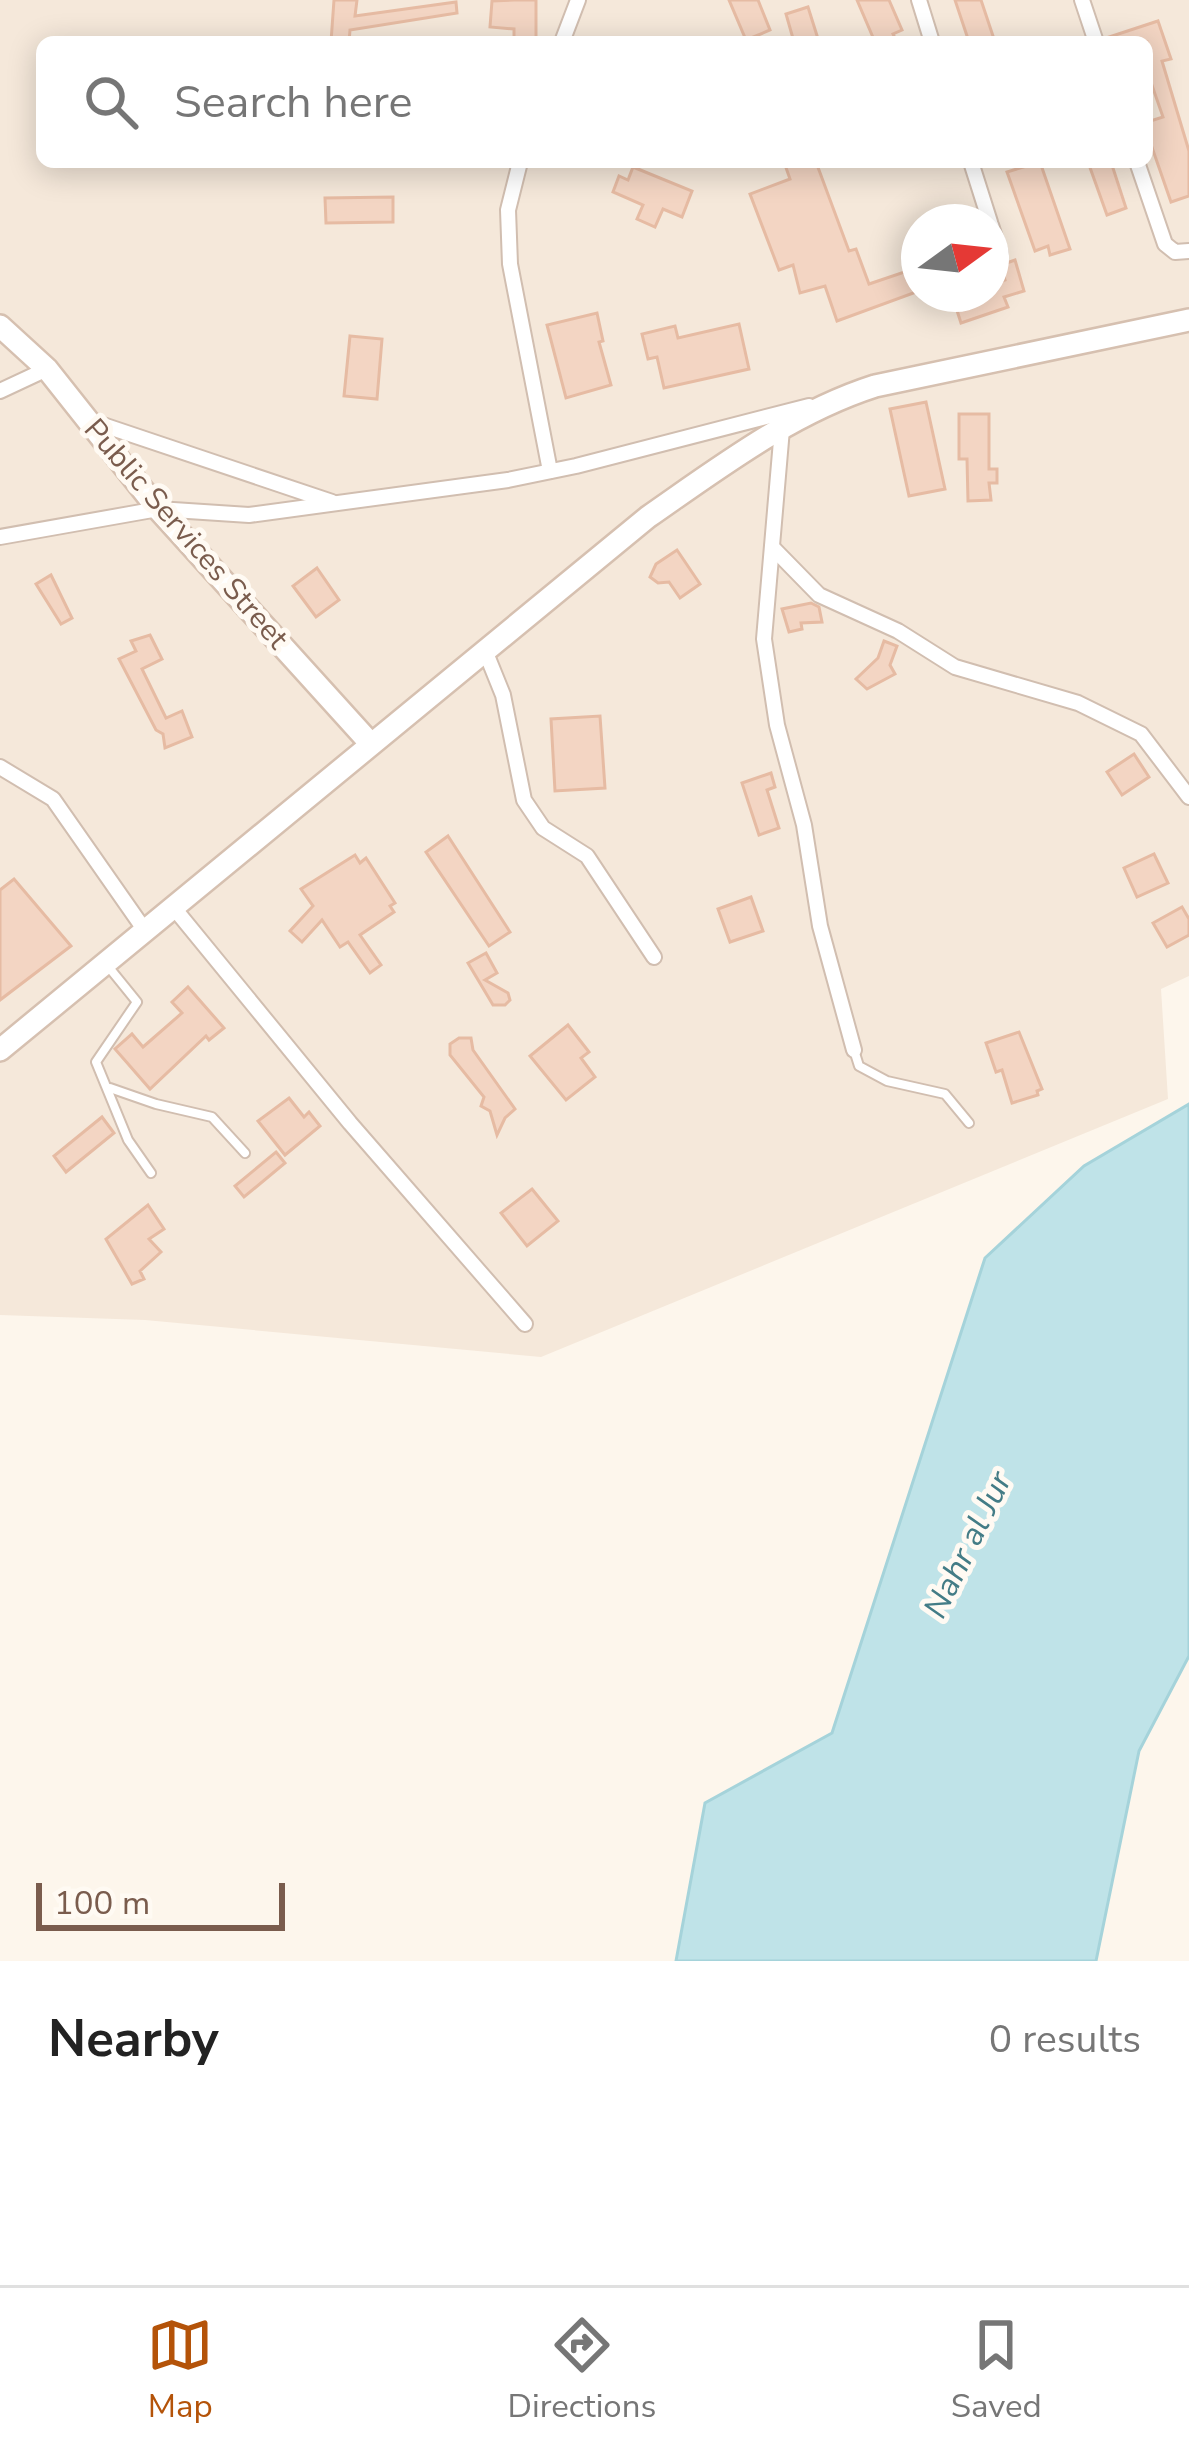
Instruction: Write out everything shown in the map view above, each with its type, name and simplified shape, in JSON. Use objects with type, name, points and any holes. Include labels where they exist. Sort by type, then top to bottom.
[{"type":"street","points":[[564,36],[578,0]]},
{"type":"street","points":[[919,0],[930,36]]},
{"type":"street","points":[[1082,0],[1094,36]]},
{"type":"street","points":[[518,168],[508,210],[510,264],[550,471]]},
{"type":"street","points":[[973,168],[985,204]]},
{"type":"street","points":[[1139,168],[1165,244],[1175,251],[1189,251]]},
{"type":"street","points":[[0,537],[158,509],[249,514],[550,471],[916,376],[1189,320]]},
{"type":"street","name":"Public Services Street","points":[[0,326],[47,369],[158,509],[370,743]]},
{"type":"street","points":[[0,391],[47,369]]},
{"type":"street","points":[[0,1050],[648,517],[827,402]]},
{"type":"street","points":[[87,420],[337,503]]},
{"type":"street","points":[[782,429],[764,639],[777,725],[804,824],[820,926],[854,1050]]},
{"type":"street","points":[[772,548],[819,596],[898,631],[955,667],[1078,703],[1141,734],[1189,797]]},
{"type":"street","points":[[486,653],[503,695],[524,800],[543,828],[587,856],[654,957]]},
{"type":"street","points":[[0,767],[53,799],[146,932]]},
{"type":"street","points":[[174,908],[350,1123],[525,1324]]},
{"type":"lane","points":[[106,964],[137,1002],[96,1062],[128,1140],[151,1173]]},
{"type":"lane","points":[[854,1050],[859,1066],[887,1081],[946,1094],[969,1123]]},
{"type":"lane","points":[[109,1087],[212,1117],[245,1153]]},
{"type":"shaded area","points":[[0,0],[1189,0],[1189,976],[1161,989],[1168,1099],[541,1357],[145,1320],[0,1315]]},
{"type":"water","name":"Nahr al Jur","points":[[1189,1104],[1189,1656],[1139,1751],[1096,1961],[676,1961],[705,1803],[832,1733],[985,1258],[1084,1166]]},
{"type":"building","points":[[334,0],[357,0],[355,16],[456,2],[457,13],[331,36]]},
{"type":"building","points":[[536,0],[536,36],[514,36],[514,29],[490,27],[492,1]]},
{"type":"building","points":[[729,0],[758,0],[770,30],[744,36]]},
{"type":"building","points":[[857,0],[889,0],[902,30],[894,36],[872,36]]},
{"type":"building","points":[[955,0],[981,0],[993,36],[967,36]]},
{"type":"building","points":[[808,7],[817,36],[792,36],[786,14]]},
{"type":"building","points":[[1158,21],[1171,59],[1162,61],[1189,151],[1189,196],[1171,202],[1153,150],[1153,120],[1163,117],[1153,88],[1153,36],[1112,36]]},
{"type":"building","points":[[635,168],[692,191],[682,217],[663,209],[655,227],[637,219],[643,205],[613,192],[619,176],[628,180]]},
{"type":"building","points":[[786,168],[818,168],[849,251],[856,249],[869,284],[901,273],[901,298],[837,321],[825,286],[800,293],[793,265],[779,270],[750,194],[790,179]]},
{"type":"building","points":[[1042,168],[1070,249],[1050,255],[1048,246],[1035,251],[1007,172]]},
{"type":"building","points":[[1090,168],[1113,168],[1126,208],[1107,215]]},
{"type":"building","points":[[393,197],[393,222],[326,223],[325,198]]},
{"type":"building","points":[[1015,260],[1024,291],[1009,296],[1009,262]]},
{"type":"building","points":[[957,312],[993,312],[961,323]]},
{"type":"building","points":[[597,313],[611,385],[566,398],[547,325]]},
{"type":"building","points":[[739,324],[749,369],[664,388],[657,357],[648,359],[642,334],[675,326],[678,338]]},
{"type":"building","points":[[350,336],[382,339],[377,399],[344,396]]},
{"type":"building","points":[[926,402],[945,489],[909,496],[890,409]]},
{"type":"building","points":[[959,414],[989,414],[989,469],[997,469],[997,483],[989,483],[991,500],[968,501],[967,459],[959,459]]},
{"type":"building","points":[[677,550],[700,584],[680,598],[669,582],[658,583],[650,577],[656,564]]},
{"type":"building","points":[[317,568],[339,600],[316,617],[293,586]]},
{"type":"building","points":[[51,575],[72,618],[61,624],[36,584]]},
{"type":"building","points":[[811,603],[819,607],[822,622],[801,623],[802,629],[789,632],[782,609]]},
{"type":"building","points":[[150,635],[162,659],[142,669],[166,718],[182,711],[192,737],[165,748],[163,734],[156,730],[119,659],[136,651],[131,641]]},
{"type":"building","points":[[884,641],[897,646],[890,665],[895,674],[867,689],[856,679],[878,658]]},
{"type":"building","points":[[600,716],[605,788],[555,791],[551,719]]},
{"type":"building","points":[[1134,754],[1149,777],[1122,795],[1107,772]]},
{"type":"building","points":[[771,773],[775,787],[767,790],[779,828],[759,835],[742,783]]},
{"type":"building","points":[[448,836],[510,932],[489,946],[426,852]]},
{"type":"building","points":[[1154,854],[1168,883],[1137,897],[1124,868]]},
{"type":"building","points":[[355,855],[360,863],[366,858],[395,903],[390,906],[394,912],[360,935],[381,965],[370,973],[348,942],[340,947],[322,920],[302,942],[290,931],[313,906],[301,889]]},
{"type":"building","points":[[14,879],[71,946],[0,1000],[0,890]]},
{"type":"building","points":[[751,897],[763,931],[730,942],[718,909]]},
{"type":"building","points":[[1182,907],[1189,919],[1189,935],[1167,947],[1153,923]]},
{"type":"building","points":[[486,953],[497,973],[485,980],[508,993],[510,1000],[505,1005],[493,1005],[468,963]]},
{"type":"building","points":[[188,987],[224,1028],[209,1040],[206,1036],[150,1089],[115,1049],[132,1034],[143,1047],[182,1013],[172,1002]]},
{"type":"building","points":[[568,1025],[589,1052],[581,1058],[595,1077],[566,1100],[530,1056]]},
{"type":"building","points":[[1019,1032],[1042,1089],[1038,1095],[1012,1103],[1002,1070],[996,1072],[986,1043]]},
{"type":"building","points":[[471,1038],[473,1050],[515,1109],[497,1135],[490,1111],[481,1106],[484,1097],[450,1055],[450,1044]]},
{"type":"building","points":[[289,1098],[304,1117],[309,1112],[320,1126],[285,1155],[258,1121]]},
{"type":"building","points":[[102,1117],[114,1133],[66,1172],[54,1156]]},
{"type":"building","points":[[276,1152],[285,1163],[244,1197],[235,1186]]},
{"type":"building","points":[[532,1189],[558,1221],[527,1246],[501,1213]]},
{"type":"building","points":[[148,1205],[164,1229],[149,1239],[161,1252],[140,1271],[144,1279],[132,1284],[106,1239]]}]
